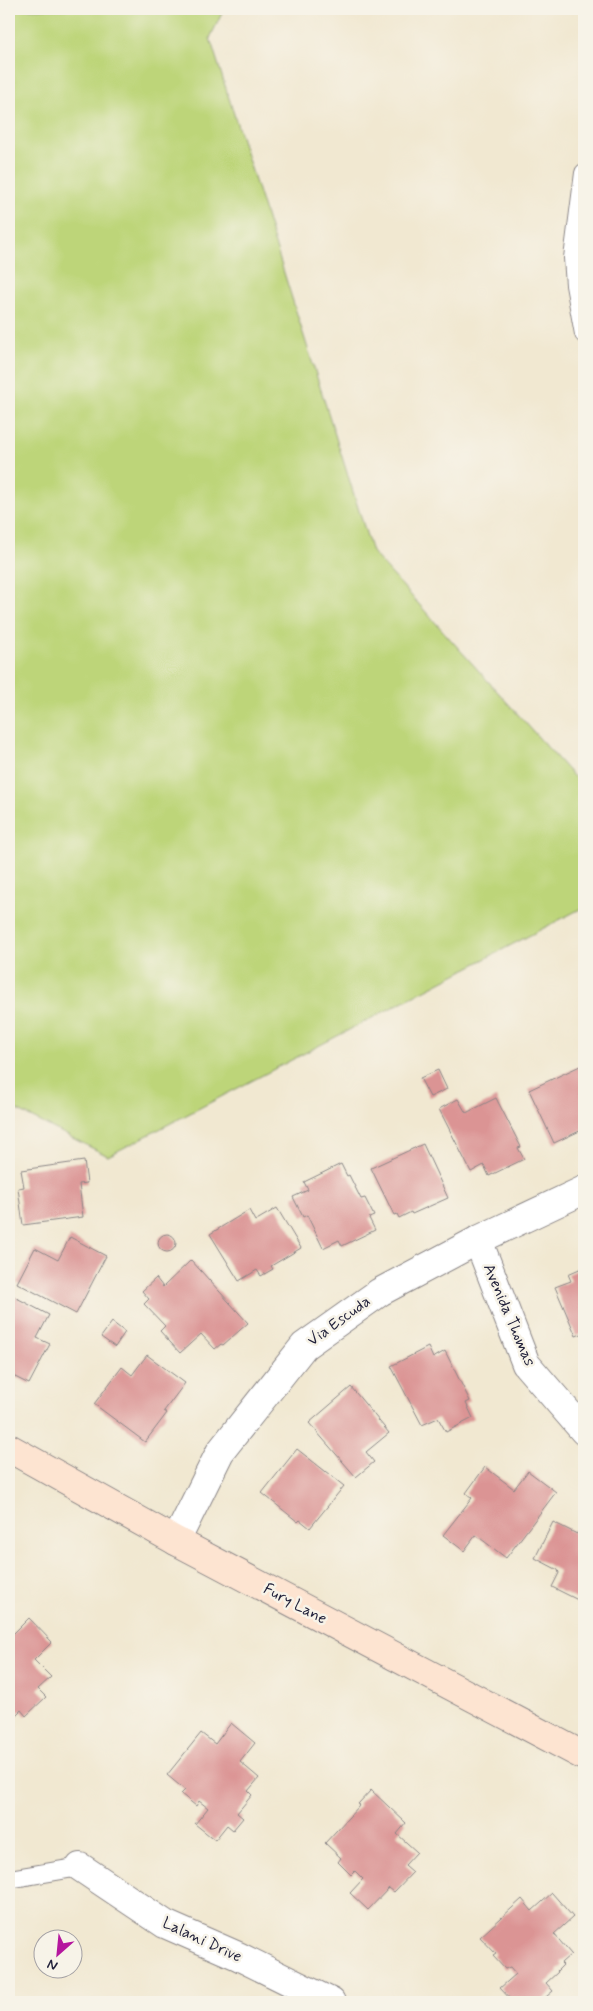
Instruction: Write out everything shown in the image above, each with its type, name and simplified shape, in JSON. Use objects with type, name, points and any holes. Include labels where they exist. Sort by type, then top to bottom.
[{"type":"main road","name":"Fury Lane","points":[[9,1448],[176,1541],[584,1756]]},
{"type":"street","name":"Via Escuda","points":[[176,1541],[220,1452],[304,1346],[380,1292],[478,1240],[584,1190]]},
{"type":"street","name":"Avenida Thomas","points":[[478,1240],[526,1364],[584,1431]]},
{"type":"street","name":"Lalani Drive","points":[[80,1867],[165,1924],[238,1956],[331,2002]]},
{"type":"lane","points":[[584,173],[572,258],[576,294],[584,334]]},
{"type":"lane","points":[[9,1879],[80,1867]]},
{"type":"green space","points":[[9,9],[224,9],[210,38],[372,552],[584,788],[584,907],[108,1156],[9,1106]]},
{"type":"building","points":[[580,1066],[584,1076],[584,1129],[554,1143],[529,1090]]},
{"type":"building","points":[[438,1070],[447,1089],[430,1097],[420,1078]]},
{"type":"building","points":[[496,1098],[521,1147],[518,1148],[524,1159],[489,1176],[484,1165],[471,1172],[439,1109],[458,1099],[466,1113]]},
{"type":"building","points":[[423,1144],[448,1198],[399,1218],[397,1214],[394,1215],[371,1168]]},
{"type":"building","points":[[84,1161],[87,1183],[79,1184],[83,1217],[23,1225],[18,1188],[24,1187],[21,1170]]},
{"type":"building","points":[[341,1164],[361,1199],[365,1198],[374,1216],[369,1218],[375,1230],[342,1246],[339,1240],[323,1248],[307,1215],[303,1217],[293,1197],[308,1190],[304,1182]]},
{"type":"building","points":[[277,1208],[301,1248],[271,1266],[273,1269],[261,1276],[257,1270],[239,1281],[210,1234],[249,1210],[255,1221]]},
{"type":"building","points":[[163,1234],[171,1234],[176,1239],[174,1250],[163,1252],[158,1247],[158,1239]]},
{"type":"building","points":[[70,1237],[106,1256],[76,1314],[17,1283],[35,1248],[58,1260]]},
{"type":"building","points":[[191,1260],[248,1323],[223,1345],[221,1344],[215,1349],[201,1334],[180,1353],[160,1331],[165,1326],[144,1304],[149,1299],[142,1291],[156,1278],[163,1287]]},
{"type":"building","points":[[584,1267],[584,1333],[576,1336],[555,1287],[571,1281],[568,1274]]},
{"type":"building","points":[[9,1294],[49,1315],[37,1338],[50,1344],[29,1384],[9,1374]]},
{"type":"building","points":[[112,1322],[125,1332],[115,1347],[101,1337]]},
{"type":"building","points":[[428,1347],[433,1358],[445,1351],[470,1401],[466,1403],[473,1418],[446,1432],[438,1418],[422,1425],[391,1366]]},
{"type":"building","points":[[147,1355],[185,1383],[164,1411],[167,1413],[145,1442],[94,1404],[122,1367],[132,1375]]},
{"type":"building","points":[[351,1387],[389,1433],[366,1452],[374,1462],[356,1477],[309,1423]]},
{"type":"building","points":[[297,1449],[344,1486],[310,1528],[300,1520],[298,1522],[262,1493]]},
{"type":"building","points":[[485,1467],[514,1489],[528,1471],[556,1492],[506,1558],[476,1535],[464,1551],[443,1535],[472,1498],[466,1493]]},
{"type":"building","points":[[584,1520],[584,1603],[552,1587],[559,1573],[558,1570],[535,1558],[553,1522],[577,1534]]},
{"type":"building","points":[[29,1618],[52,1642],[34,1660],[51,1677],[38,1689],[46,1697],[26,1716],[21,1710],[9,1722],[9,1635],[11,1636]]},
{"type":"building","points":[[231,1723],[255,1743],[240,1762],[259,1778],[248,1791],[252,1795],[237,1813],[243,1818],[233,1830],[227,1825],[215,1840],[195,1824],[208,1808],[199,1801],[196,1806],[181,1794],[185,1790],[167,1775],[201,1733],[215,1744]]},
{"type":"building","points":[[371,1790],[406,1823],[397,1834],[417,1852],[405,1865],[413,1872],[394,1892],[389,1888],[368,1910],[350,1893],[363,1879],[355,1871],[351,1875],[338,1862],[341,1858],[325,1843],[360,1805],[358,1804]]},
{"type":"building","points":[[552,1893],[573,1917],[554,1934],[571,1954],[561,1963],[563,1965],[558,1972],[546,1983],[553,1991],[540,2002],[536,2000],[534,2002],[513,2002],[500,1988],[516,1974],[510,1967],[505,1969],[493,1956],[496,1954],[480,1937],[522,1899],[532,1911]]}]
